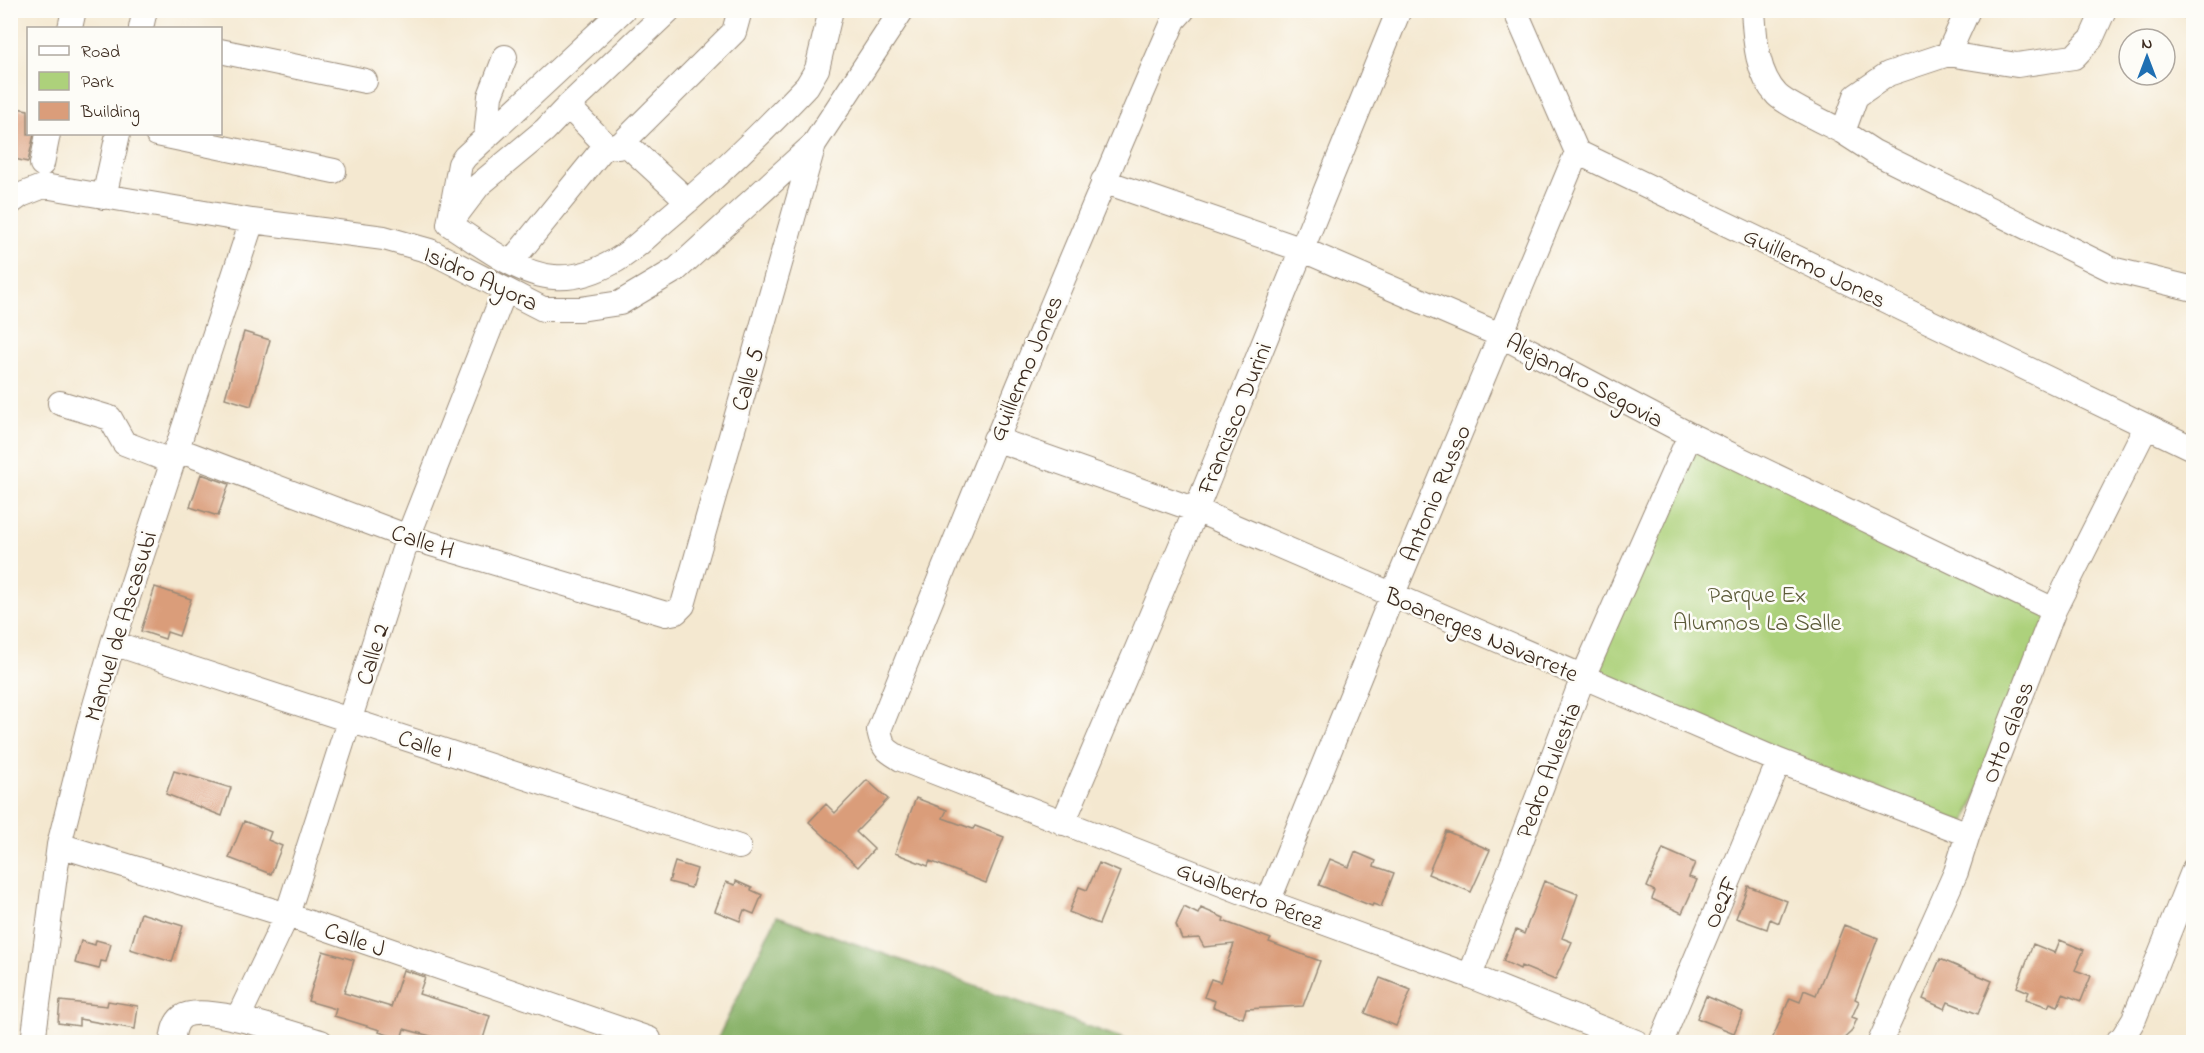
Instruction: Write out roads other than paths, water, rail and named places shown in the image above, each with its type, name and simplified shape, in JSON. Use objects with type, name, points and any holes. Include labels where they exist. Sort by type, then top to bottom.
[{"type":"street","points":[[70,27],[74,10]]},
{"type":"street","points":[[141,27],[145,10]]},
{"type":"street","points":[[449,225],[460,165],[465,157],[623,10]]},
{"type":"street","points":[[430,251],[479,185],[545,130],[669,10]]},
{"type":"street","points":[[511,262],[615,143],[734,32],[740,10]]},
{"type":"street","points":[[449,225],[511,262],[538,274],[552,277],[578,276],[627,253],[688,201],[807,86],[817,69],[831,10]]},
{"type":"street","name":"Isidro Ayora","points":[[10,203],[21,195],[44,186],[252,221],[384,238],[430,251],[543,309],[580,309],[620,303],[677,269],[814,144],[902,10]]},
{"type":"street","name":"Guillermo Jones","points":[[879,730],[995,439],[1103,181],[1174,20],[1183,10]]},
{"type":"street","name":"Francisco Durini","points":[[1063,823],[1196,510],[1399,10]]},
{"type":"street","points":[[1515,10],[1577,152]]},
{"type":"street","points":[[1753,10],[1756,46],[1764,76],[1778,96],[1884,157],[2111,269],[2193,289]]},
{"type":"street","points":[[1948,54],[1968,10]]},
{"type":"street","points":[[1843,132],[1856,96],[1888,74],[1948,54],[2017,65],[2074,57],[2091,39],[2104,10]]},
{"type":"street","points":[[222,51],[364,81]]},
{"type":"street","points":[[486,138],[490,96],[504,57]]},
{"type":"street","points":[[568,106],[688,201]]},
{"type":"street","points":[[42,165],[48,135]]},
{"type":"street","points":[[104,197],[118,135]]},
{"type":"street","points":[[162,135],[334,171]]},
{"type":"street","name":"Calle 5","points":[[676,612],[682,605],[814,144]]},
{"type":"street","name":"Guillermo Jones","points":[[1577,152],[2193,449]]},
{"type":"street","name":"Antonio Russo","points":[[1268,902],[1392,596],[1577,152]]},
{"type":"street","name":"Alejandro Segovia","points":[[1103,181],[1303,250],[1500,335],[1690,435],[2054,610]]},
{"type":"street","name":"Manuel de Ascasubi","points":[[33,1042],[59,845],[89,726],[113,643],[252,221]]},
{"type":"street","name":"Calle 2","points":[[238,1018],[287,915],[351,721],[408,537],[504,290]]},
{"type":"street","name":"Calle H","points":[[60,403],[110,418],[124,443],[174,456],[408,537],[666,614],[676,612]]},
{"type":"street","name":"Otto Glass","points":[[1880,1042],[1956,872],[1968,834],[2054,610],[2146,427]]},
{"type":"street","name":"Pedro Aulestia","points":[[1470,976],[1583,677],[1690,435]]},
{"type":"street","name":"Boanerges Navarrete","points":[[995,439],[1196,510],[1779,761],[1968,834]]},
{"type":"street","name":"Calle I","points":[[113,643],[739,847]]},
{"type":"street","name":"Gualberto Pérez","points":[[879,730],[886,750],[902,759],[1268,902],[1470,976],[1636,1042]]},
{"type":"street","name":"Oe2F","points":[[1661,1042],[1779,761]]},
{"type":"street","name":"Calle J","points":[[59,845],[287,915],[649,1040]]},
{"type":"street","points":[[2117,1042],[2123,1037],[2134,1019],[2193,869]]},
{"type":"street","points":[[172,1042],[174,1029],[182,1017],[197,1013],[238,1018],[321,1042]]},
{"type":"park label","name":"Parque Ex Alumnos La Salle","points":[[1757,608]]}]
